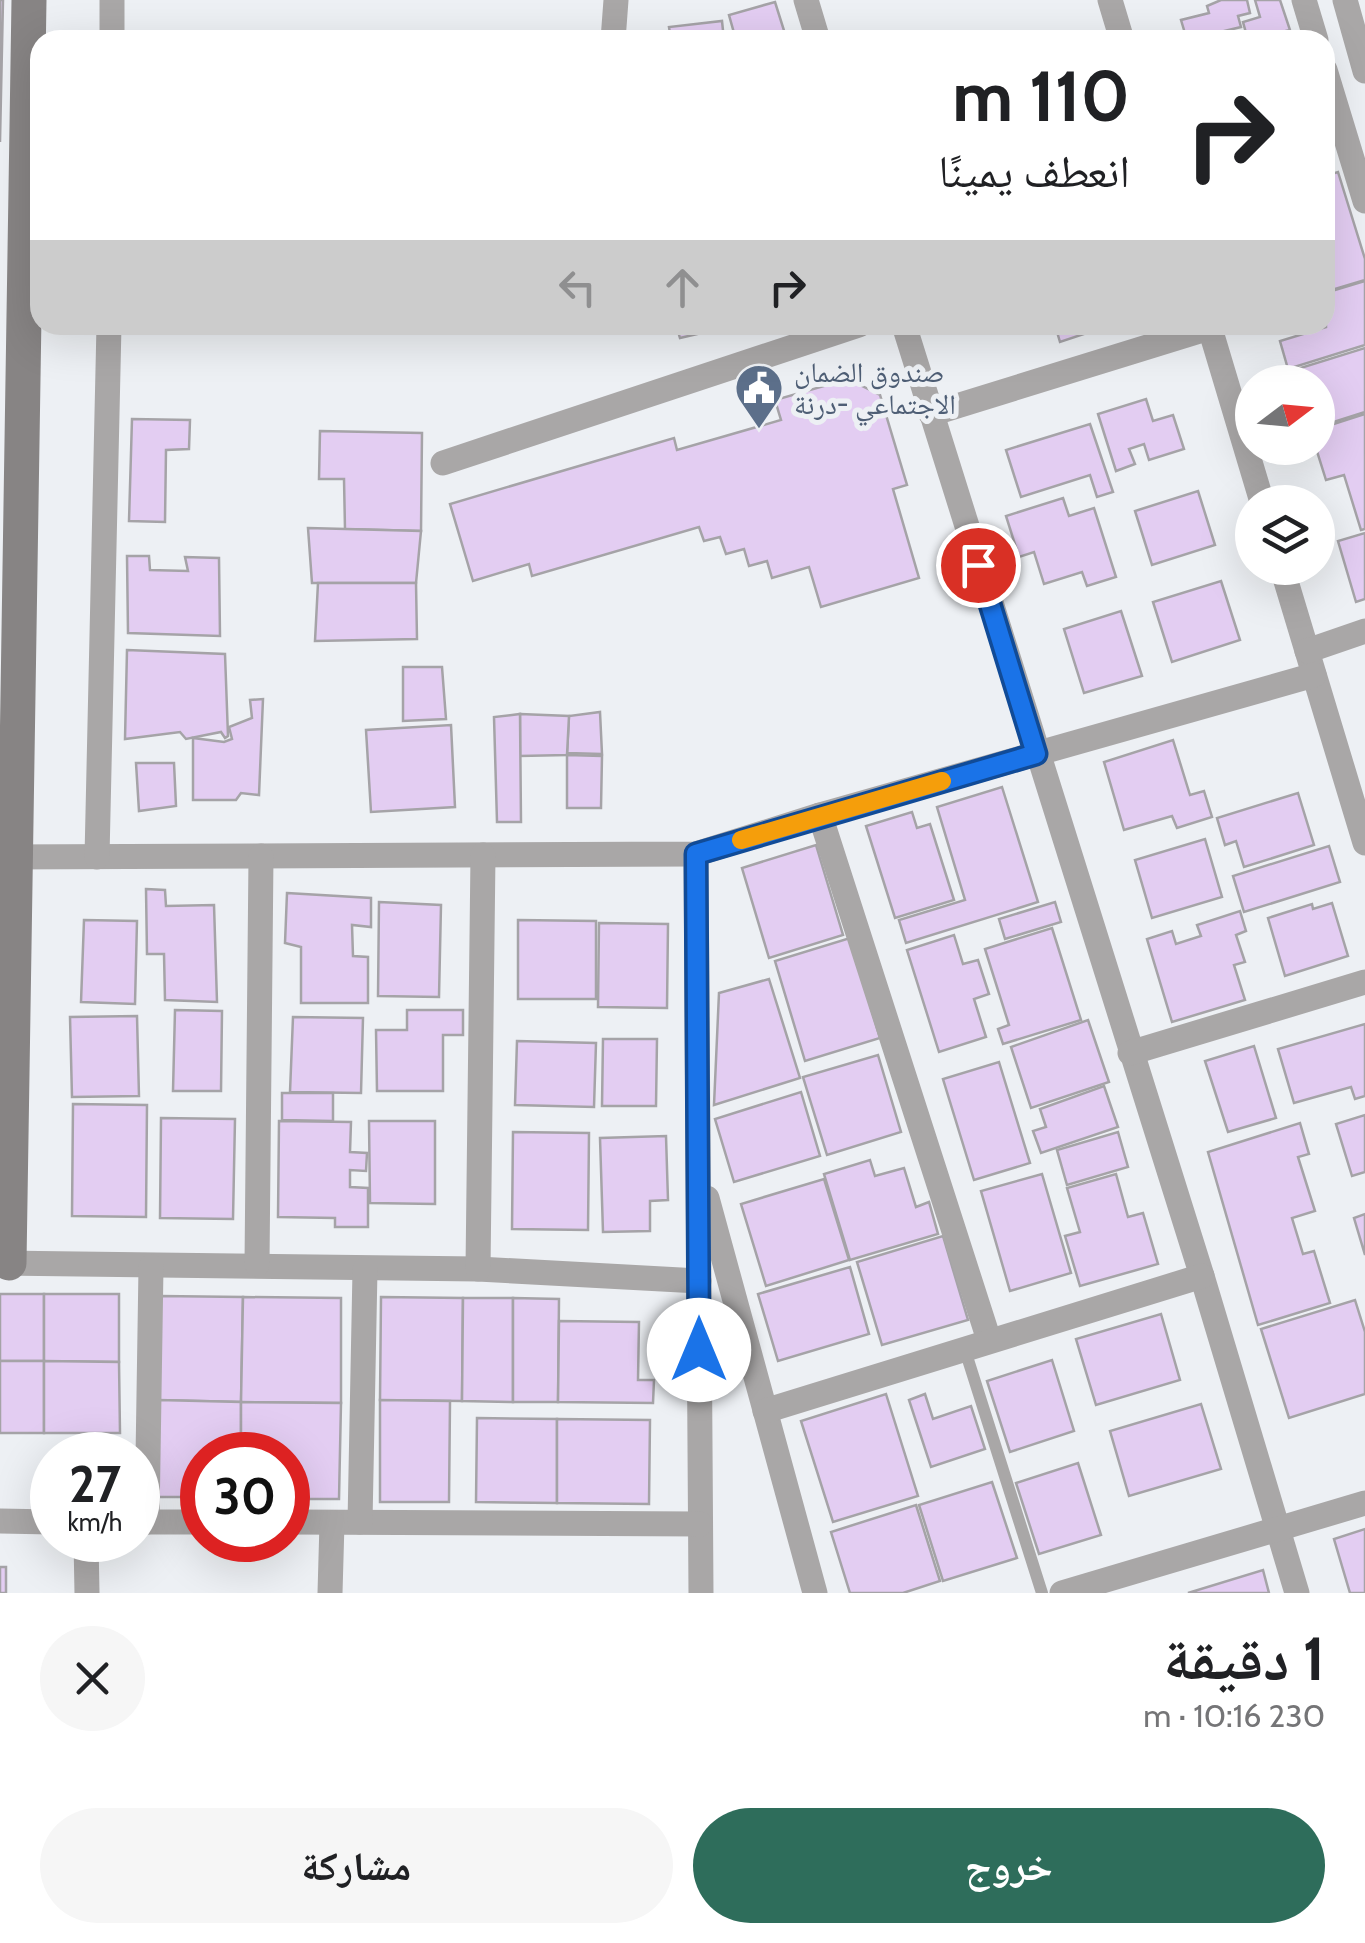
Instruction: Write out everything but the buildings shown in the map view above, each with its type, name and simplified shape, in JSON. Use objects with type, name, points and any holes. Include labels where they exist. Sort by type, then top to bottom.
[{"type":"street","points":[[29,0],[13,231],[4,1263],[478,1269],[699,1282]]},
{"type":"street","points":[[112,0],[112,30]]},
{"type":"street","points":[[614,30],[616,0]]},
{"type":"street","points":[[806,0],[815,30]]},
{"type":"street","points":[[1110,0],[1119,30]]},
{"type":"street","points":[[1304,0],[1313,30]]},
{"type":"street","points":[[1346,0],[1365,70]]},
{"type":"street","points":[[1335,121],[1365,112]]},
{"type":"street","points":[[1335,129],[1365,201]]},
{"type":"street","points":[[96,857],[109,335]]},
{"type":"street","points":[[443,463],[829,335]]},
{"type":"street","points":[[907,335],[1298,1593]]},
{"type":"street","points":[[931,414],[1181,335]]},
{"type":"street","points":[[1212,335],[1257,485]]},
{"type":"street","points":[[1287,585],[1365,842]]},
{"type":"street","points":[[8,857],[696,854],[1036,754],[1311,663],[1365,631]]},
{"type":"street","points":[[820,816],[976,1344]]},
{"type":"street","points":[[696,854],[700,1593]]},
{"type":"street","points":[[478,1269],[483,855]]},
{"type":"street","points":[[257,1264],[262,856]]},
{"type":"street","points":[[1130,1053],[1365,982]]},
{"type":"street","points":[[698,1164],[815,1593]]},
{"type":"street","points":[[145,1432],[151,1267]]},
{"type":"street","points":[[360,1522],[365,1270]]},
{"type":"street","points":[[765,1411],[1202,1276]]},
{"type":"street","points":[[1062,1593],[1365,1503]]},
{"type":"street","points":[[0,1521],[30,1522]]},
{"type":"street","points":[[310,1522],[700,1524]]},
{"type":"street","points":[[330,1593],[332,1522]]},
{"type":"street","points":[[86,1562],[86,1593]]},
{"type":"lane","points":[[976,1344],[1042,1593]]},
{"type":"slow traffic","points":[[741,840],[942,781]]},
{"type":"place","name":"صندوق الضمان الاجتماعي -درنة","points":[[759,430]]},
{"type":"route","points":[[699,1350],[696,854],[1036,754],[978,565]]}]
